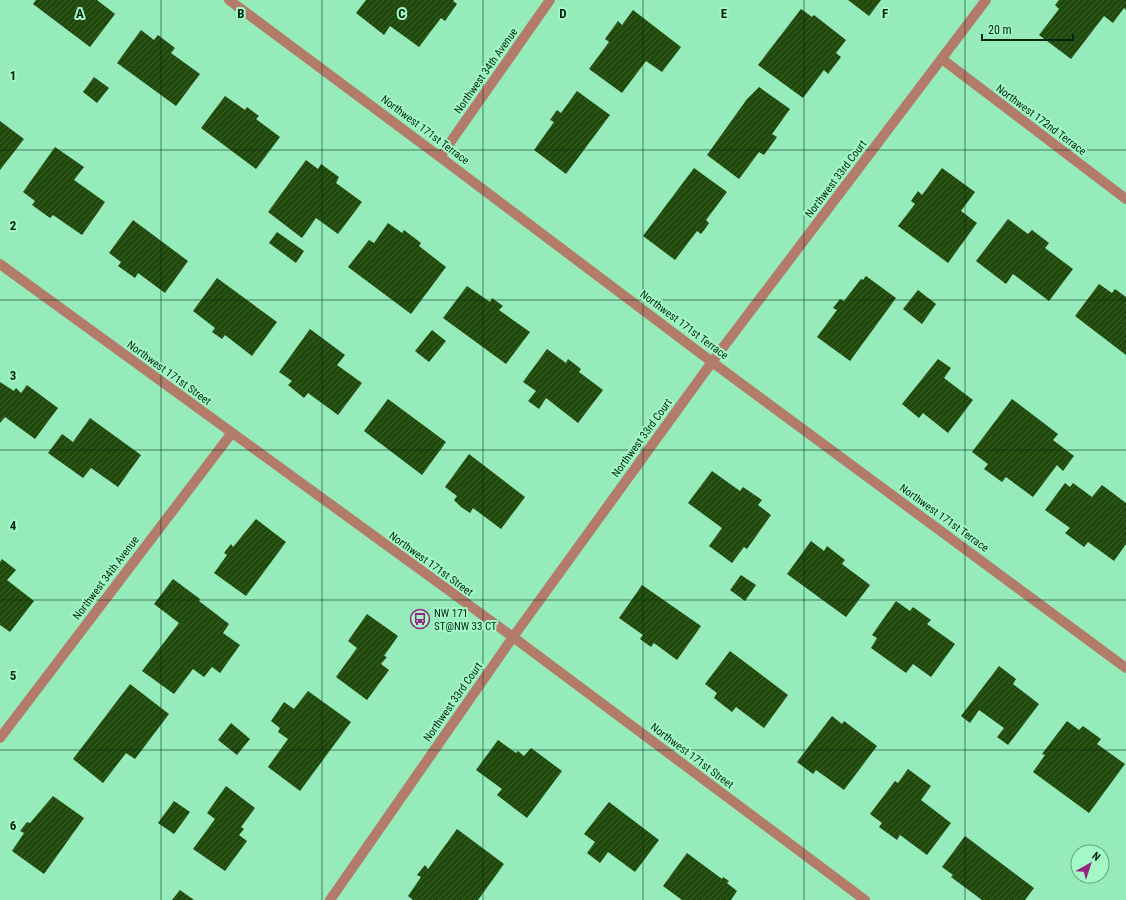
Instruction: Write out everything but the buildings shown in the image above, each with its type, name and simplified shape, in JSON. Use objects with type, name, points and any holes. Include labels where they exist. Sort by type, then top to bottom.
[{"type":"street","name":"Northwest 171st Terrace","points":[[229,0],[712,362],[1126,668]]},
{"type":"street","name":"Northwest 34th Avenue","points":[[440,157],[550,0]]},
{"type":"street","name":"Northwest 33rd Court","points":[[330,900],[513,637],[712,362],[986,0]]},
{"type":"street","name":"Northwest 172nd Terrace","points":[[942,59],[1126,200]]},
{"type":"street","name":"Northwest 171st Street","points":[[0,264],[231,434],[513,637],[865,900]]},
{"type":"street","name":"Northwest 34th Avenue","points":[[0,738],[4,725],[231,434]]},
{"type":"place","name":"NW 171 ST@NW 33 CT","points":[[420,619]]}]
